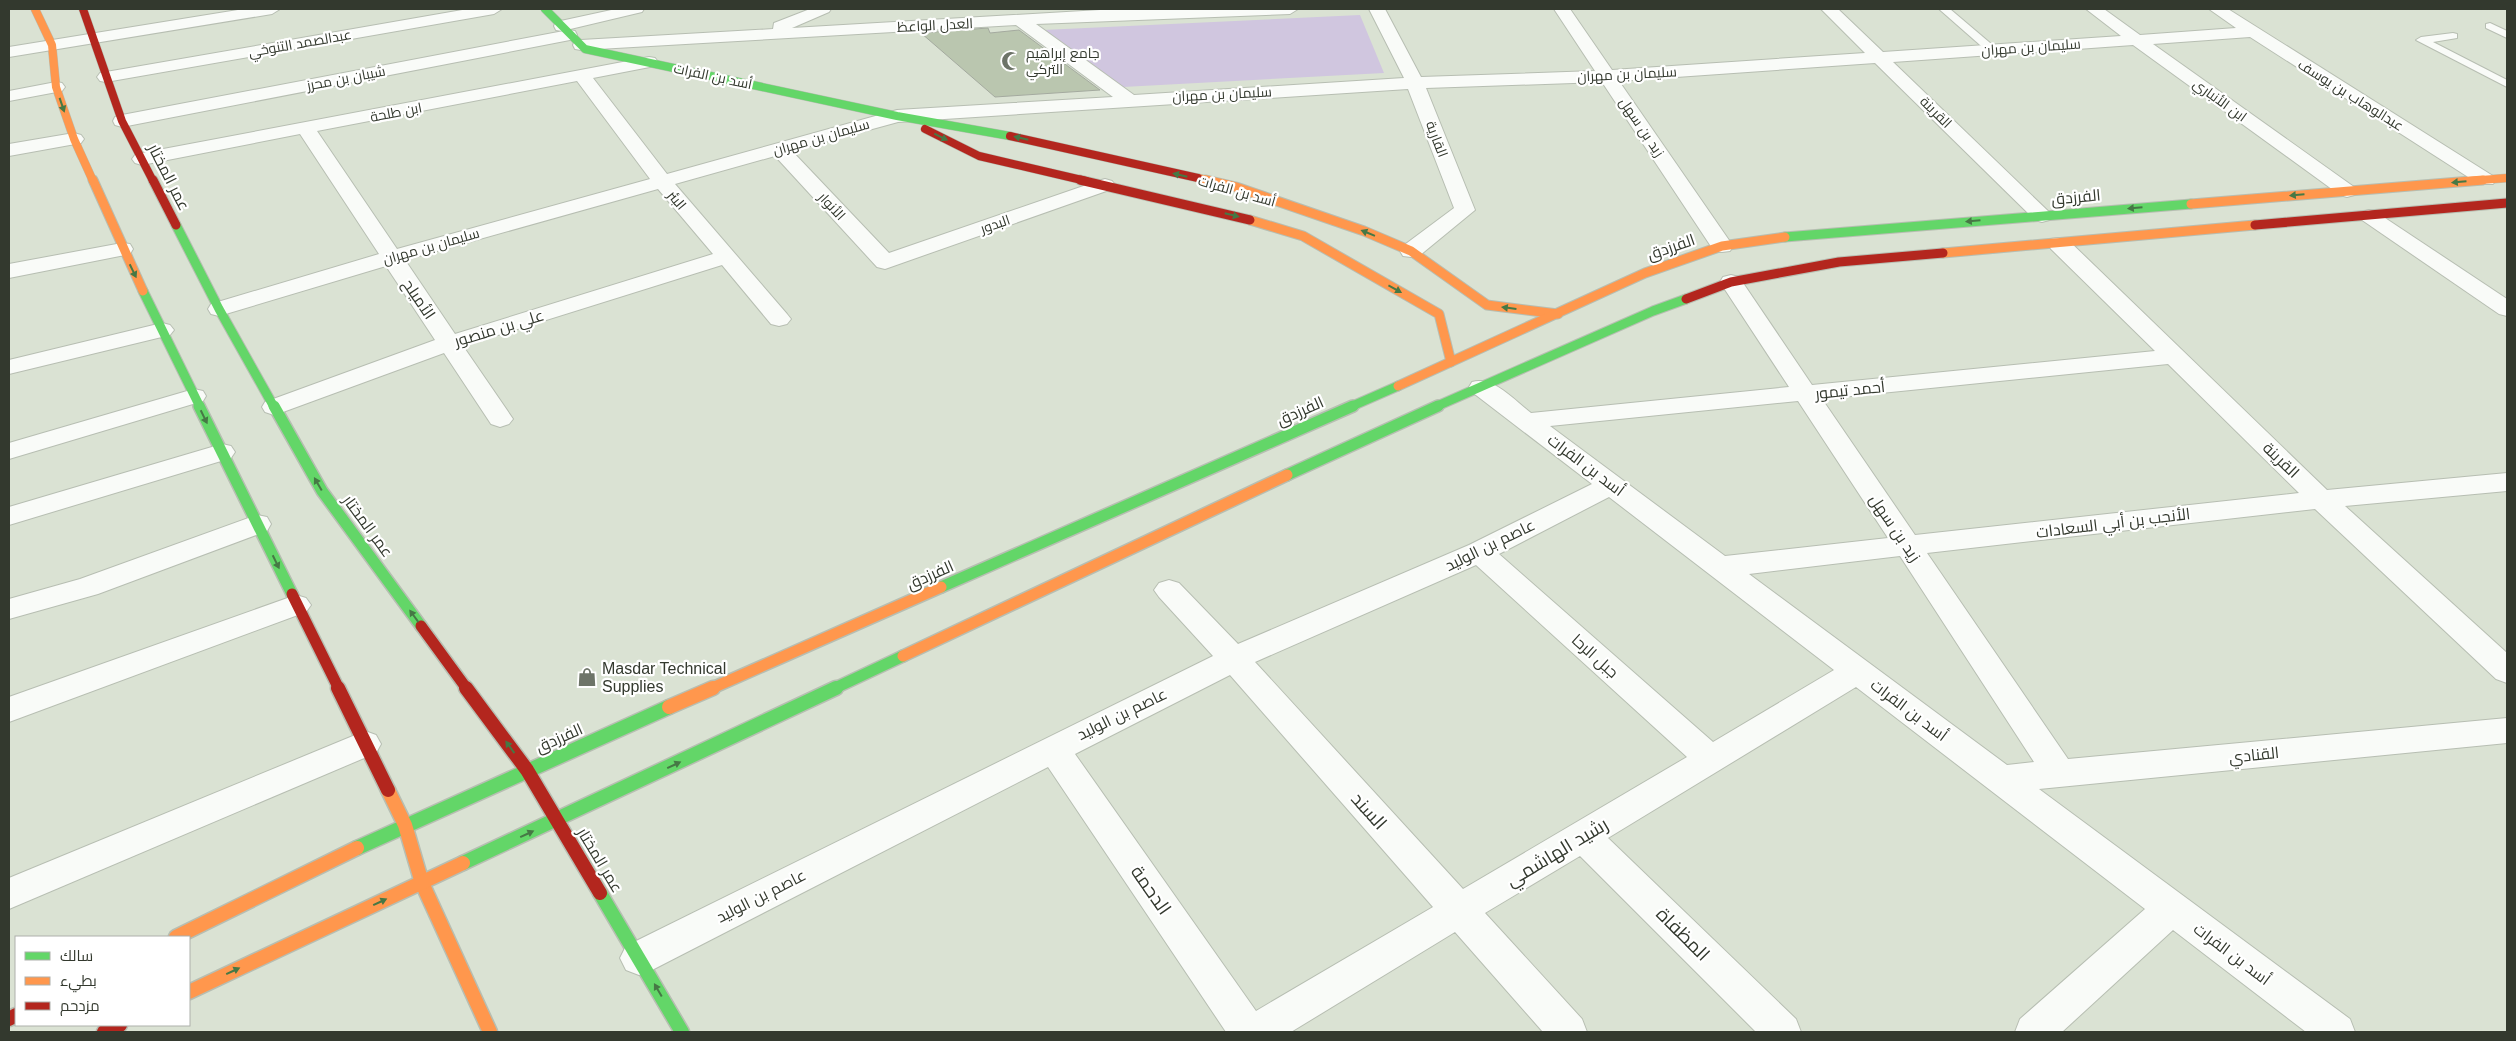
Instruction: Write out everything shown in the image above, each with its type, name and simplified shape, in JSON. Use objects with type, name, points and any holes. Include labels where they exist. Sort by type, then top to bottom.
[{"type":"street","points":[[35,9],[52,44],[56,87],[74,139],[122,249],[405,825],[422,883],[490,1032]]},
{"type":"street","name":"عمر المختار","points":[[83,9],[122,121],[219,309],[322,491],[527,770],[640,958],[682,1032]]},
{"type":"street","points":[[9,52],[252,10],[272,9]]},
{"type":"street","name":"عبدالصمد التنوخي","points":[[106,76],[494,9]]},
{"type":"street","name":"أسد بن الفرات","points":[[545,9],[585,49],[897,116],[997,133],[1236,188],[1364,231],[1411,251],[1487,305],[1558,314]]},
{"type":"street","name":"شيبان بن محرز","points":[[122,121],[571,35],[636,9]]},
{"type":"street","points":[[762,34],[823,9]]},
{"type":"street","name":"العدل الواعظ","points":[[571,35],[762,34],[1020,20],[1290,9]]},
{"type":"street","name":"القارية","points":[[1377,9],[1415,83],[1465,210],[1411,251]]},
{"type":"street","name":"زيد بن سهل","points":[[1562,9],[1722,246]]},
{"type":"street","name":"القرينة","points":[[1829,9],[2042,216]]},
{"type":"street","name":"ابن الأنباري","points":[[2094,9],[2347,191]]},
{"type":"street","name":"عبدالوهاب بن يوسف","points":[[2217,9],[2486,180]]},
{"type":"street","points":[[1020,20],[1129,100]]},
{"type":"street","name":"سليمان بن مهران","points":[[219,309],[392,257],[897,116],[1415,83],[1608,76],[2252,32]]},
{"type":"street","name":"ابن طلحة","points":[[142,159],[649,62]]},
{"type":"street","name":"البئر","points":[[581,76],[662,181],[779,319]]},
{"type":"street","points":[[9,96],[56,87]]},
{"type":"street","name":"أسد بن الفرات","points":[[897,116],[979,156],[1239,217],[1303,236],[1440,314],[1452,362]]},
{"type":"street","name":"الأميلح","points":[[306,129],[500,418]]},
{"type":"street","points":[[9,150],[74,139]]},
{"type":"street","name":"الأنوار","points":[[779,150],[885,262]]},
{"type":"street","name":"الفرزدق","points":[[178,936],[405,825],[527,770],[1452,362],[1645,273],[1722,246],[1778,238],[2507,178]]},
{"type":"street","name":"البدور","points":[[885,262],[1105,185]]},
{"type":"street","points":[[190,992],[557,821],[1374,434],[1653,311],[1731,282],[1839,262],[2507,203]]},
{"type":"street","points":[[2369,216],[2507,309]]},
{"type":"street","name":"القرينة","points":[[2059,244],[2321,499],[2507,671]]},
{"type":"street","points":[[9,271],[122,249]]},
{"type":"street","name":"علي بن منصور","points":[[274,407],[449,343],[726,258]]},
{"type":"street","name":"زيد بن سهل","points":[[1731,282],[2060,774]]},
{"type":"street","points":[[9,367],[162,330]]},
{"type":"street","name":"أحمد تيمور","points":[[1527,421],[2172,356]]},
{"type":"street","name":"أسد بن الفرات","points":[[1482,387],[2336,1032]]},
{"type":"street","points":[[9,451],[194,396]]},
{"type":"street","points":[[9,516],[222,452]]},
{"type":"street","name":"الأنجب بن أبي السعادات","points":[[1720,567],[2321,499],[2507,482]]},
{"type":"street","name":"عاصم بن الوليد","points":[[640,958],[1053,748],[1234,659],[1479,552],[1612,485]]},
{"type":"street","points":[[9,609],[88,586],[257,524]]},
{"type":"street","name":"جبل الرحا","points":[[1479,552],[1711,759]]},
{"type":"street","name":"السند","points":[[1169,590],[1234,659],[1568,1032]]},
{"type":"street","points":[[9,710],[296,605]]},
{"type":"street","name":"رشيد الهاشمي","points":[[1256,1032],[1858,671]]},
{"type":"street","name":"القنادي","points":[[2000,779],[2507,730]]},
{"type":"street","points":[[9,894],[365,744]]},
{"type":"street","name":"الدحمة","points":[[1053,748],[1248,1032]]},
{"type":"street","name":"المظفاة","points":[[1583,836],[1782,1032]]},
{"type":"street","points":[[2034,1032],[2172,908]]},
{"type":"street","points":[[104,1032],[118,1026]]},
{"type":"lane","points":[[1944,9],[1992,50]]},
{"type":"lane","points":[[2490,26],[2507,35]]},
{"type":"lane","points":[[2453,36],[2420,40],[2505,82]]},
{"type":"shaded area","points":[[1360,15],[1384,73],[1123,87],[1043,30]]},
{"type":"building","name":"جامع إبراهيم التركي","points":[[988,28],[990,33],[1019,30],[1100,90],[995,97],[921,33]]},
{"type":"traffic: fast","points":[[545,9],[585,49],[897,116],[1010,136]]},
{"type":"traffic: fast","points":[[1785,237],[2191,204]]},
{"type":"traffic: fast","points":[[176,225],[219,309],[322,491],[421,626]]},
{"type":"traffic: fast","points":[[143,291],[292,594]]},
{"type":"traffic: fast","points":[[1287,475],[1374,434],[1653,311],[1686,299]]},
{"type":"traffic: fast","points":[[941,587],[1398,386]]},
{"type":"traffic: fast","points":[[463,863],[903,656]]},
{"type":"traffic: fast","points":[[357,848],[669,707]]},
{"type":"traffic: fast","points":[[600,893],[682,1032]]},
{"type":"traffic: slow","points":[[35,9],[52,45],[56,87],[74,139],[143,291]]},
{"type":"traffic: slow","points":[[1198,178],[1236,187],[1364,231],[1411,251],[1487,305],[1558,314]]},
{"type":"traffic: slow","points":[[2191,204],[2507,178]]},
{"type":"traffic: slow","points":[[1250,220],[1303,236],[1439,314],[1451,362]]},
{"type":"traffic: slow","points":[[1943,253],[2255,225]]},
{"type":"traffic: slow","points":[[1398,386],[1645,273],[1722,246],[1785,237]]},
{"type":"traffic: slow","points":[[903,656],[1287,475]]},
{"type":"traffic: slow","points":[[669,707],[941,587]]},
{"type":"traffic: slow","points":[[388,790],[405,825],[422,883],[490,1032]]},
{"type":"traffic: slow","points":[[178,936],[357,848]]},
{"type":"traffic: slow","points":[[190,992],[463,863]]},
{"type":"traffic: jam","points":[[83,9],[122,121],[176,225]]},
{"type":"traffic: jam","points":[[925,129],[979,156],[1250,220]]},
{"type":"traffic: jam","points":[[1010,136],[1198,178]]},
{"type":"traffic: jam","points":[[2255,225],[2507,203]]},
{"type":"traffic: jam","points":[[1686,299],[1731,282],[1839,262],[1943,253]]},
{"type":"traffic: jam","points":[[292,594],[388,790]]},
{"type":"traffic: jam","points":[[421,626],[527,770],[600,893]]},
{"type":"traffic: jam","points":[[9,1019],[15,1016]]},
{"type":"traffic: jam","points":[[104,1032],[118,1026]]},
{"type":"place","name":"جامع إبراهيم التركي","points":[[1011,61]]},
{"type":"place","name":"Masdar Technical Supplies","points":[[587,677]]}]
